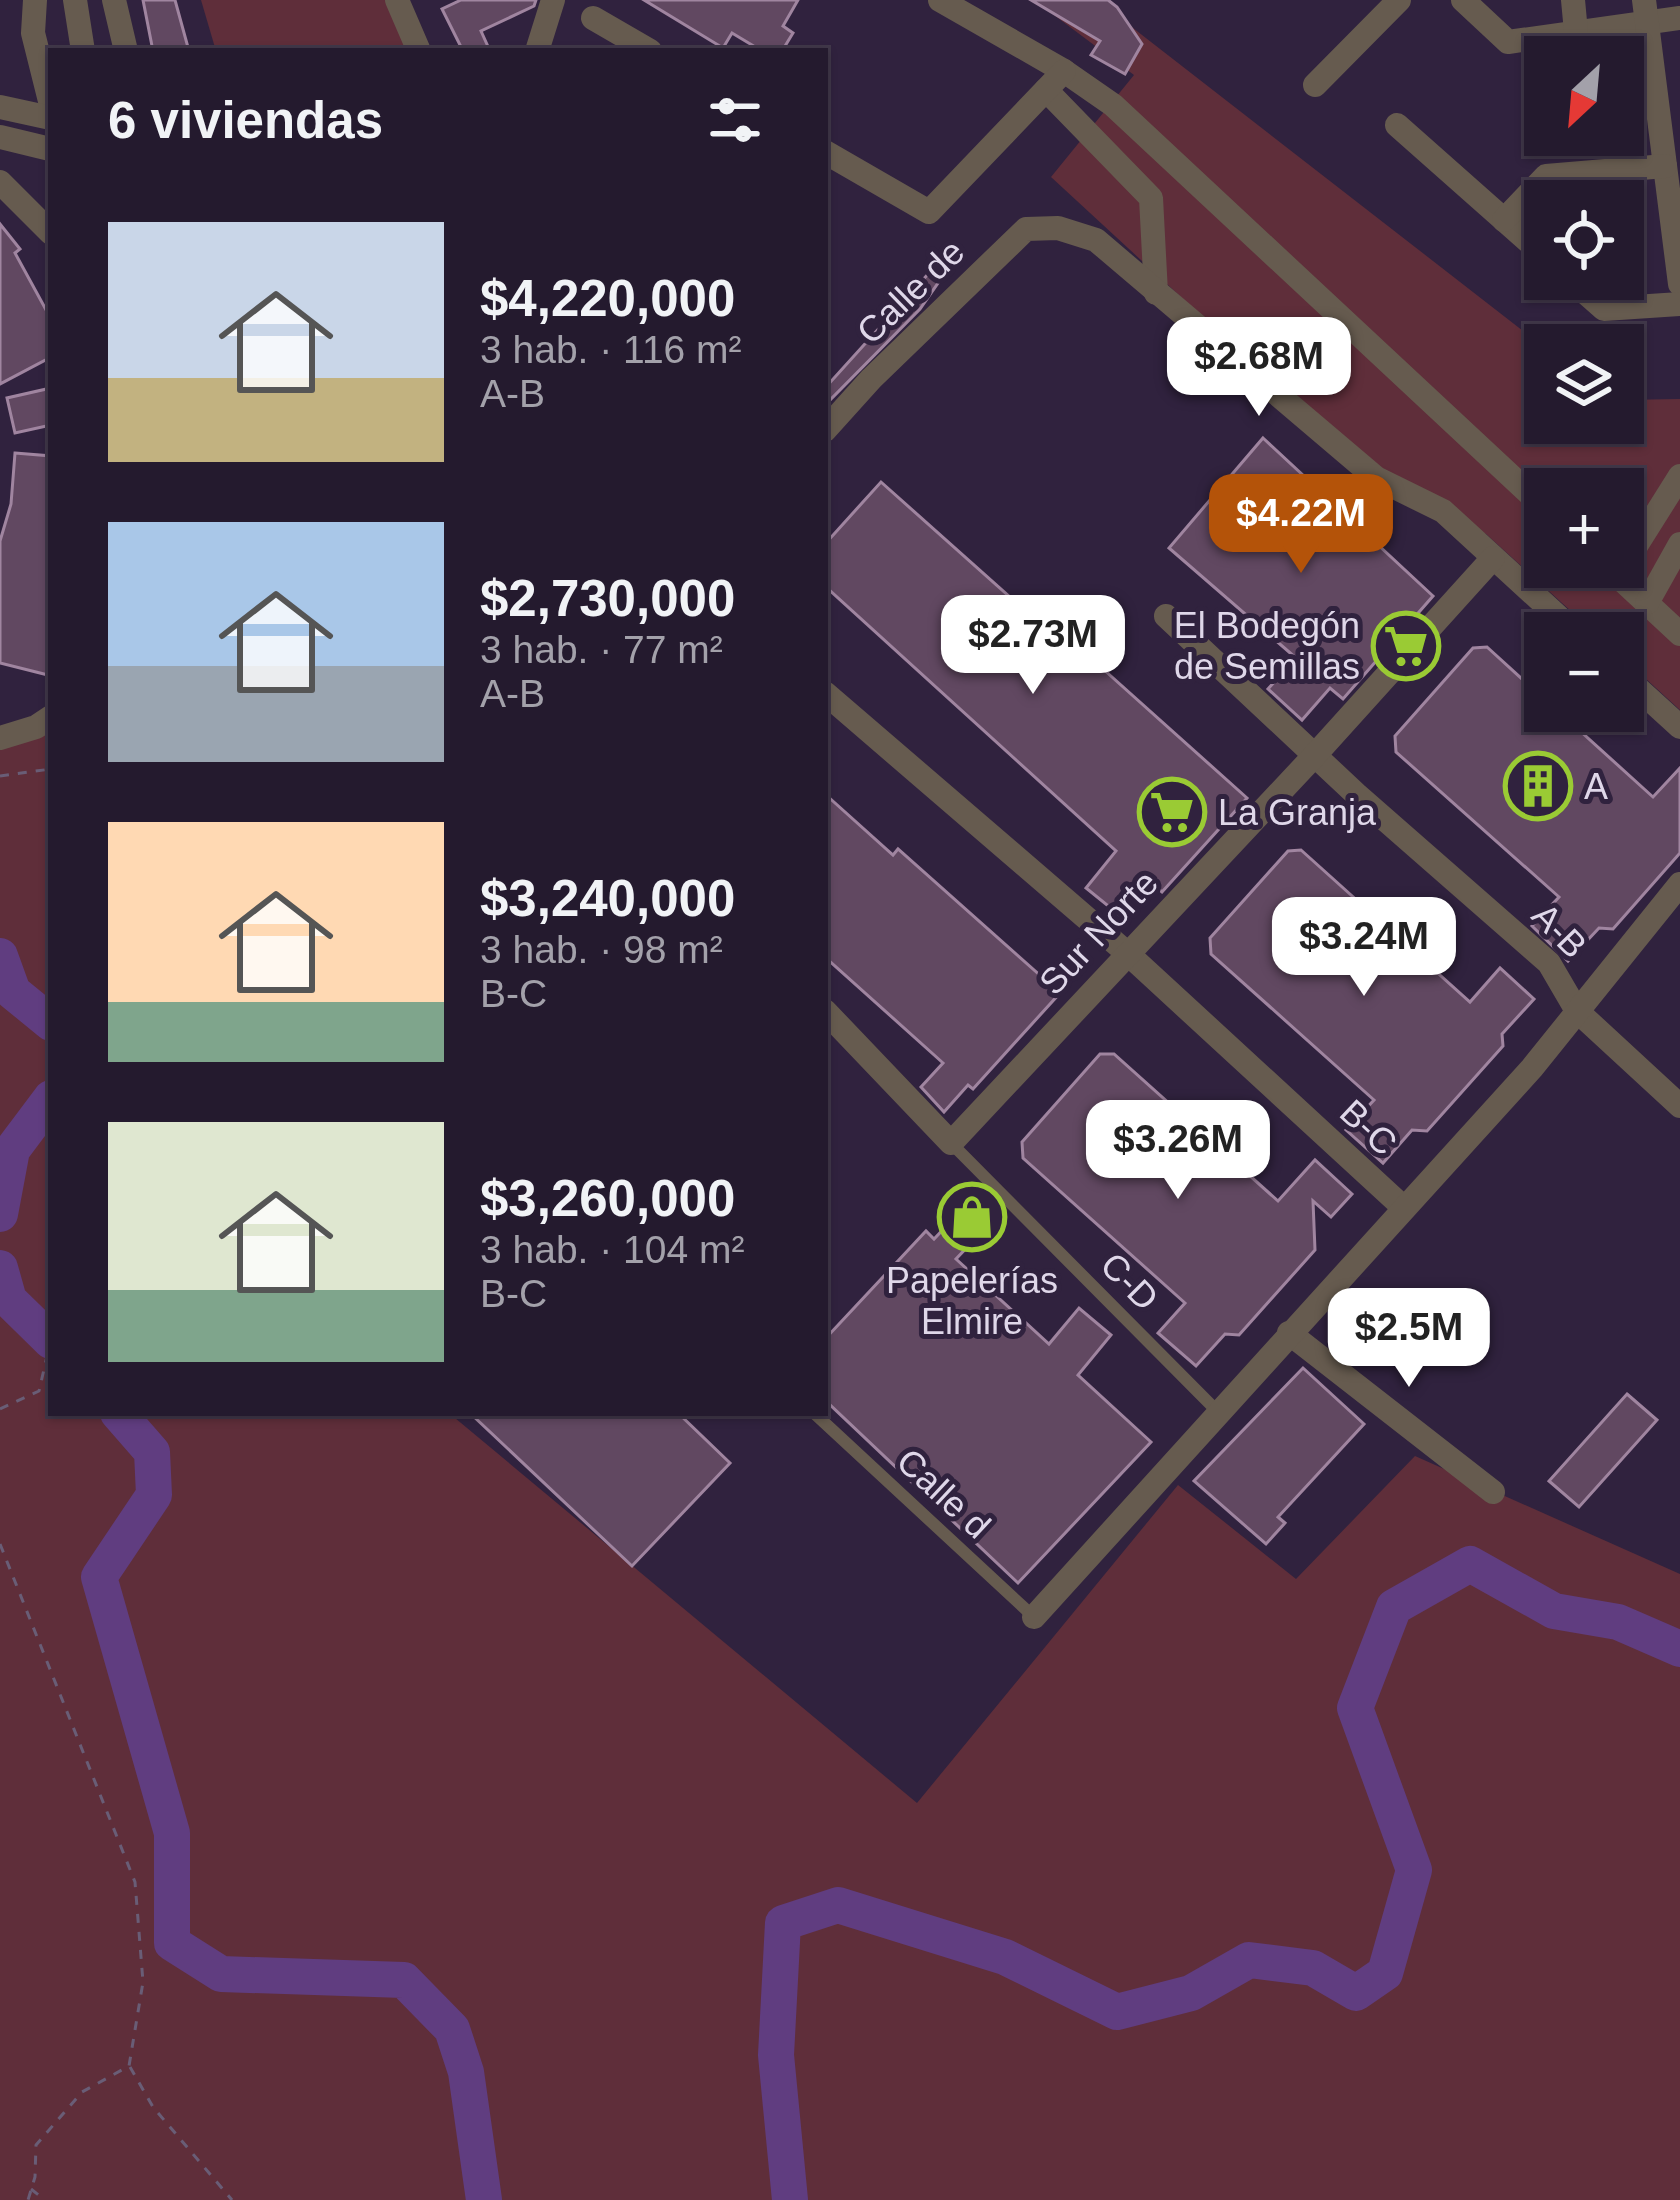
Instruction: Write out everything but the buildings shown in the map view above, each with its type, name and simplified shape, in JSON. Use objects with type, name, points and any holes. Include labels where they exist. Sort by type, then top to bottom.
[{"type":"street","points":[[34,0],[33,33],[48,105]]},
{"type":"street","points":[[75,0],[83,48]]},
{"type":"street","points":[[114,0],[125,48]]},
{"type":"street","points":[[397,0],[418,48]]},
{"type":"street","points":[[538,48],[554,0]]},
{"type":"street","points":[[940,0],[1055,81],[1113,105],[1524,488]]},
{"type":"street","points":[[1315,85],[1399,0]]},
{"type":"street","points":[[1463,0],[1508,42],[1576,32],[1645,11],[1680,18]]},
{"type":"street","points":[[1573,0],[1576,32]]},
{"type":"street","points":[[1645,11],[1680,284]]},
{"type":"street","points":[[593,18],[645,48]]},
{"type":"street","points":[[828,154],[929,212],[1055,81]]},
{"type":"street","points":[[1055,81],[1151,198],[1156,293],[1376,478],[1443,511],[1553,612]]},
{"type":"street","points":[[0,107],[48,110]]},
{"type":"street","points":[[48,116],[44,138],[48,145]]},
{"type":"street","points":[[1397,125],[1524,238]]},
{"type":"street","points":[[0,137],[48,149]]},
{"type":"street","points":[[1504,220],[1546,176],[1665,166]]},
{"type":"street","points":[[0,182],[48,230]]},
{"type":"street","name":"Calle de","points":[[828,427],[1026,229],[1058,228],[1096,240],[1156,293]]},
{"type":"street","points":[[1594,300],[1604,309],[1680,304]]},
{"type":"street","points":[[1644,528],[1680,476]]},
{"type":"street","points":[[1647,603],[1680,544]]},
{"type":"street","name":"Sur Norte","points":[[951,1143],[1493,558]]},
{"type":"street","points":[[1631,588],[1680,634]]},
{"type":"street","name":"A-B","points":[[1166,616],[1550,963],[1577,1011],[1680,1106]]},
{"type":"street","points":[[1644,694],[1680,727]]},
{"type":"street","name":"B-C","points":[[828,696],[1127,953],[1404,1208]]},
{"type":"street","points":[[0,738],[36,728],[48,719]]},
{"type":"street","points":[[1034,1617],[1532,1067],[1680,884]]},
{"type":"street","points":[[828,1014],[951,1143]]},
{"type":"street","points":[[1289,1333],[1493,1492]]},
{"type":"lane","name":"C-D","points":[[951,1143],[1217,1411]]},
{"type":"lane","name":"Calle d","points":[[817,1416],[1034,1617]]},
{"type":"path","points":[[0,776],[48,769]]},
{"type":"path","points":[[39,1391],[48,1352]]},
{"type":"path","points":[[0,1409],[48,1387]]},
{"type":"path","points":[[0,1544],[135,1882],[142,1982],[129,2066],[153,2107],[232,2200]]},
{"type":"path","points":[[28,2200],[35,2177],[36,2145],[82,2092],[129,2066]]},
{"type":"path","points":[[29,2188],[45,2200]]},
{"type":"shaded area","points":[[201,0],[392,0],[412,48],[215,48]]},
{"type":"shaded area","points":[[1034,0],[1097,0],[1524,332],[1524,444],[1644,444],[1644,400],[1680,399],[1680,710],[1644,677],[1644,612],[1572,612],[1545,588],[1644,588],[1644,468],[1524,468],[1524,569],[1486,534],[1374,475],[1051,177],[1134,75]]},
{"type":"shaded area","points":[[48,721],[48,1416],[453,1416],[917,1803],[1178,1485],[1296,1579],[1415,1456],[1680,1574],[1680,2200],[0,2200],[0,733]]},
{"type":"waterway","points":[[0,956],[13,992],[48,1021]]},
{"type":"waterway","points":[[0,1214],[12,1150],[48,1102]]},
{"type":"waterway","points":[[0,1268],[9,1300],[48,1338]]},
{"type":"waterway","points":[[121,1416],[152,1452],[154,1495],[99,1577],[172,1833],[172,1943],[221,1974],[404,1980],[452,2029],[466,2072],[484,2200]]},
{"type":"waterway","points":[[790,2200],[776,2055],[783,1923],[838,1905],[1005,1957],[1117,2012],[1191,1993],[1249,1960],[1313,1968],[1356,1993],[1385,1973],[1414,1870],[1355,1708],[1394,1607],[1470,1564],[1554,1611],[1618,1622],[1680,1649]]},
{"type":"place","name":"El Bodegón de Semillas","points":[[1406,646]]},
{"type":"place","name":"A","points":[[1538,786]]},
{"type":"place","name":"La Granja","points":[[1172,812]]},
{"type":"place","name":"Papelerías Elmire","points":[[972,1217]]}]
